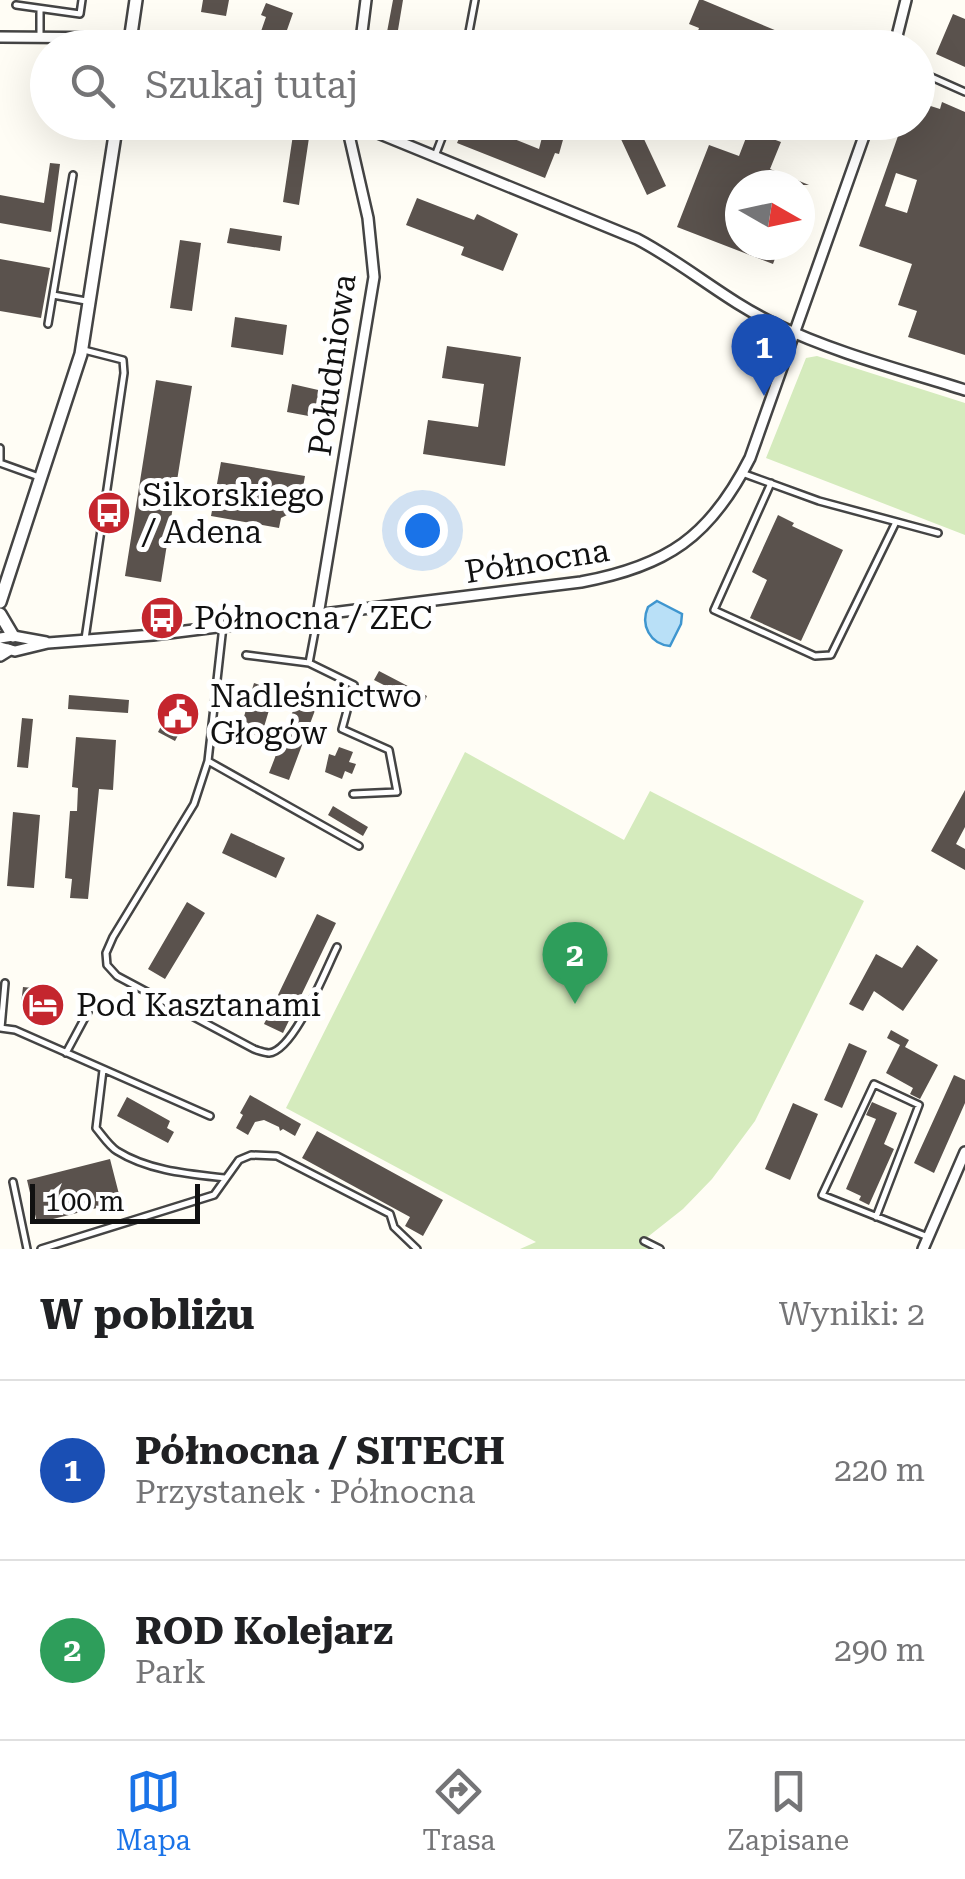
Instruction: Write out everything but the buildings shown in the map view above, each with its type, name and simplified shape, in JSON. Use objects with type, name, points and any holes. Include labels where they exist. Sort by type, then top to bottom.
[{"type":"street","points":[[132,30],[136,0]]},
{"type":"street","points":[[362,30],[366,0]]},
{"type":"street","points":[[898,30],[906,0]]},
{"type":"street","points":[[0,37],[30,38]]},
{"type":"street","points":[[0,602],[82,350],[114,140]]},
{"type":"street","name":"Południowa","points":[[318,615],[374,277],[368,218],[352,140]]},
{"type":"street","points":[[394,140],[637,238],[743,308],[794,333],[965,390]]},
{"type":"street","name":"Północna","points":[[7,637],[48,642],[152,635],[568,584],[623,574],[673,551],[716,513],[750,458],[863,140]]},
{"type":"street","points":[[0,614],[7,637]]},
{"type":"street","name":"Północna","points":[[3,651],[24,650],[48,642]]},
{"type":"street","points":[[923,1249],[965,1152]]},
{"type":"lane","points":[[16,5],[80,14],[82,0]]},
{"type":"lane","points":[[470,30],[476,0]]},
{"type":"lane","points":[[40,8],[40,30]]},
{"type":"lane","points":[[935,79],[965,92]]},
{"type":"lane","points":[[435,156],[441,140]]},
{"type":"lane","points":[[48,324],[72,175]]},
{"type":"lane","points":[[54,296],[90,301]]},
{"type":"lane","points":[[82,350],[123,360],[124,373],[85,639]]},
{"type":"lane","points":[[0,448],[0,462],[42,478]]},
{"type":"lane","points":[[742,473],[819,501],[938,534]]},
{"type":"lane","points":[[771,484],[714,610],[815,656],[830,655],[896,522]]},
{"type":"lane","points":[[309,663],[318,615]]},
{"type":"lane","points":[[222,626],[208,761],[194,804],[113,937],[106,952],[106,965],[117,976],[268,1054],[281,1049],[294,1033],[337,947]]},
{"type":"lane","points":[[246,655],[309,663],[354,685],[342,729],[389,750],[397,792],[352,794]]},
{"type":"lane","points":[[208,761],[359,846]]},
{"type":"lane","points":[[5,984],[0,1028],[15,1030],[210,1116]]},
{"type":"lane","points":[[66,1054],[88,1012]]},
{"type":"lane","points":[[103,1070],[96,1128],[115,1150],[156,1168],[226,1178]]},
{"type":"lane","points":[[876,1217],[919,1106],[874,1084],[822,1196],[876,1217],[928,1237]]},
{"type":"lane","points":[[41,1249],[214,1195],[240,1160],[251,1155],[277,1156],[390,1214],[394,1227],[418,1249]]},
{"type":"lane","points":[[13,1182],[27,1249]]},
{"type":"lane","points":[[644,1241],[660,1249]]},
{"type":"green space","points":[[817,356],[965,403],[965,535],[766,458],[806,358]]},
{"type":"green space","points":[[465,752],[624,840],[650,791],[864,901],[755,1121],[712,1179],[683,1209],[640,1243],[649,1249],[520,1249],[536,1242],[286,1108]]},
{"type":"water","points":[[657,601],[682,614],[670,646],[657,642],[646,627],[648,607]]},
{"type":"place","name":"Północna / SITECH","points":[[764,396]]},
{"type":"place","name":"Sikorskiego / Adena","points":[[109,513]]},
{"type":"place","name":"Północna / ZEC","points":[[162,618]]},
{"type":"place","name":"Nadleśnictwo Głogów","points":[[178,714]]},
{"type":"place","name":"ROD Kolejarz","points":[[575,1004]]},
{"type":"place","name":"Pod Kasztanami","points":[[43,1005]]}]
